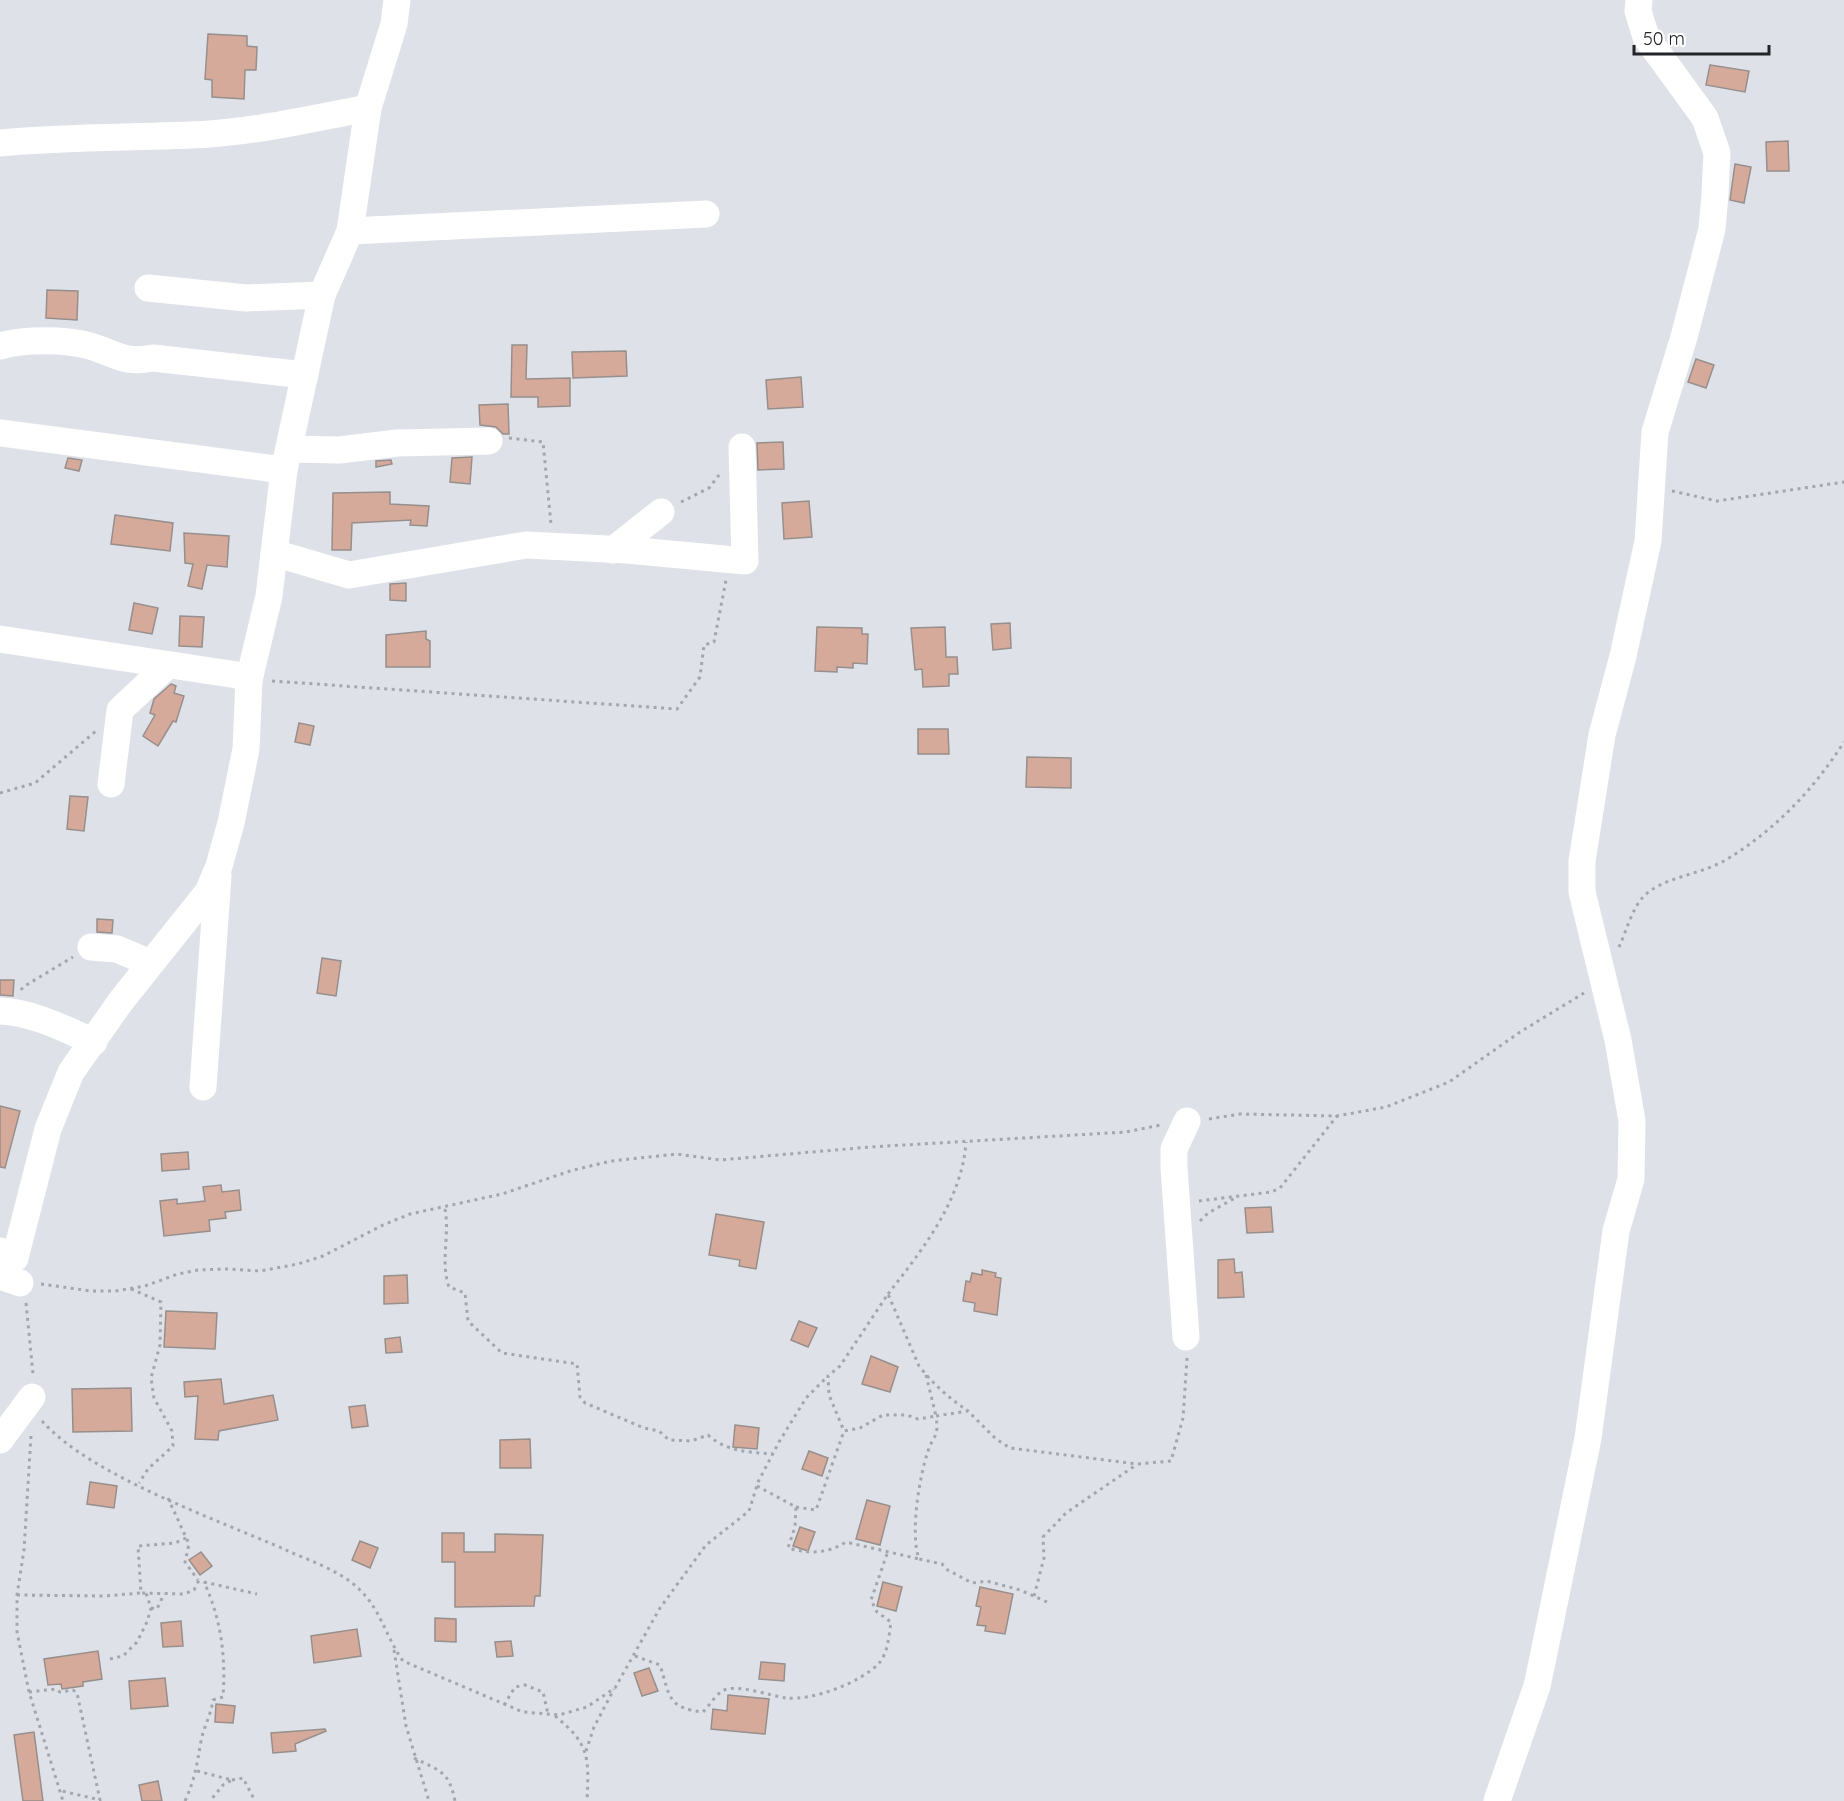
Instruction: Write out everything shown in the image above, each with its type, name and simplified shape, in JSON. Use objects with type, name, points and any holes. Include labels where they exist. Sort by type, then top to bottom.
[{"type":"street","points":[[0,1251],[15,1258],[48,1129],[71,1072],[150,963],[208,892],[219,866],[231,823],[246,749],[249,680],[269,596],[287,460],[322,296],[350,231],[368,108],[394,24],[397,0]]},
{"type":"street","points":[[1497,1801],[1536,1686],[1545,1648],[1588,1438],[1616,1231],[1631,1179],[1632,1121],[1618,1040],[1582,892],[1581,861],[1602,735],[1623,656],[1648,541],[1655,432],[1684,337],[1712,229],[1717,153],[1705,118],[1646,37],[1638,11],[1639,0]]},
{"type":"street","points":[[0,143],[52,138],[209,134],[264,128],[368,108]]},
{"type":"street","points":[[350,231],[706,214]]},
{"type":"street","points":[[148,288],[246,298],[322,296]]},
{"type":"street","points":[[0,346],[28,340],[87,345],[132,362],[153,358],[305,375]]},
{"type":"street","points":[[0,433],[287,460],[339,450],[397,443],[489,441]]},
{"type":"street","points":[[274,553],[349,575],[526,545],[745,561],[742,447]]},
{"type":"street","points":[[613,550],[652,516],[661,512]]},
{"type":"street","points":[[0,639],[237,675],[249,680]]},
{"type":"street","points":[[111,784],[120,710],[168,665]]},
{"type":"street","points":[[203,1087],[219,866]]},
{"type":"street","points":[[91,947],[117,949],[150,963]]},
{"type":"street","points":[[6,1011],[94,1041]]},
{"type":"street","points":[[1186,1337],[1174,1149],[1187,1121]]},
{"type":"street","points":[[0,1440],[32,1397]]},
{"type":"path","points":[[489,441],[515,438],[543,442],[553,547]]},
{"type":"path","points":[[661,512],[709,488],[742,447]]},
{"type":"path","points":[[1651,498],[1676,490],[1717,501],[1844,482]]},
{"type":"path","points":[[249,680],[677,709],[700,677],[704,645],[714,642],[732,560]]},
{"type":"path","points":[[0,793],[35,783],[120,710]]},
{"type":"path","points":[[1618,950],[1641,899],[1657,885],[1701,873],[1727,860],[1760,837],[1812,789],[1844,742]]},
{"type":"path","points":[[6,1011],[22,987],[91,947]]},
{"type":"path","points":[[10,1279],[91,1291],[129,1289],[198,1270],[260,1271],[297,1264],[323,1256],[383,1225],[410,1214],[502,1194],[570,1171],[612,1161],[677,1154],[720,1160],[870,1147],[1126,1132],[1240,1114],[1337,1116],[1386,1107],[1449,1082],[1520,1032],[1604,980]]},
{"type":"path","points":[[1176,1199],[1195,1201],[1236,1197],[1271,1192],[1280,1188],[1337,1116]]},
{"type":"path","points":[[587,1801],[585,1751],[594,1727],[660,1608],[706,1545],[748,1511],[773,1454],[806,1398],[840,1366],[888,1294],[933,1236],[965,1163],[966,1142]]},
{"type":"path","points":[[1179,1242],[1208,1213],[1236,1197]]},
{"type":"path","points":[[445,1208],[448,1223],[445,1276],[448,1287],[465,1293],[468,1321],[495,1349],[502,1353],[577,1364],[580,1397],[585,1403],[644,1428],[659,1431],[669,1440],[691,1441],[708,1435],[720,1445],[741,1452],[773,1454]]},
{"type":"path","points":[[10,1279],[28,1311],[34,1390],[32,1397],[42,1422],[60,1439],[90,1459],[139,1484],[326,1568],[361,1590],[378,1612],[394,1649],[414,1758],[429,1801]]},
{"type":"path","points":[[129,1289],[161,1302],[160,1345],[152,1378],[154,1398],[172,1431],[173,1446],[148,1469],[139,1484]]},
{"type":"path","points":[[888,1294],[913,1353],[933,1385],[968,1412],[996,1439],[1010,1448],[1137,1464],[1171,1461],[1183,1418],[1188,1374],[1186,1337]]},
{"type":"path","points":[[919,1559],[914,1546],[913,1528],[928,1450],[938,1436],[936,1416],[926,1375]]},
{"type":"path","points":[[757,1486],[796,1507],[816,1510],[844,1431],[829,1395],[828,1376]]},
{"type":"path","points":[[844,1431],[860,1428],[883,1415],[907,1415],[918,1419],[968,1412]]},
{"type":"path","points":[[31,1434],[24,1550],[17,1596],[17,1632],[29,1692],[62,1791],[63,1801]]},
{"type":"path","points":[[1034,1596],[1044,1558],[1043,1538],[1066,1513],[1137,1464]]},
{"type":"path","points":[[168,1498],[189,1544],[185,1562],[199,1580],[257,1594]]},
{"type":"path","points":[[796,1507],[795,1527],[788,1548],[809,1554],[836,1548],[846,1542],[942,1564],[946,1569],[972,1583],[987,1581],[1047,1602]]},
{"type":"path","points":[[141,1593],[138,1546],[175,1543],[186,1538]]},
{"type":"path","points":[[635,1656],[660,1665],[671,1701],[683,1710],[703,1712],[723,1690],[735,1689],[788,1698],[826,1691],[861,1678],[881,1661],[886,1650],[891,1622],[877,1612],[871,1600],[888,1551]]},
{"type":"path","points":[[17,1596],[184,1594],[194,1590],[199,1580]]},
{"type":"path","points":[[185,1801],[197,1771],[201,1740],[211,1716],[213,1700],[223,1697],[226,1662],[220,1629],[204,1582]]},
{"type":"path","points":[[110,1659],[123,1656],[136,1642],[151,1608],[146,1593]]},
{"type":"path","points":[[151,1608],[157,1609],[164,1594]]},
{"type":"path","points":[[394,1649],[403,1661],[523,1712],[554,1715],[587,1707],[615,1688]]},
{"type":"path","points":[[504,1705],[515,1687],[525,1685],[543,1692],[548,1714]]},
{"type":"path","points":[[29,1692],[56,1689],[60,1692],[74,1690],[77,1693],[100,1800]]},
{"type":"path","points":[[554,1715],[575,1731],[585,1751]]},
{"type":"path","points":[[414,1758],[438,1770],[451,1780],[455,1801]]},
{"type":"path","points":[[197,1771],[232,1780]]},
{"type":"path","points":[[210,1801],[223,1785],[243,1778],[255,1801]]},
{"type":"path","points":[[62,1791],[106,1800]]},
{"type":"building","points":[[208,34],[247,36],[247,46],[257,47],[256,70],[245,70],[244,99],[212,97],[212,80],[205,79]]},
{"type":"building","points":[[1710,65],[1749,71],[1745,92],[1706,85]]},
{"type":"building","points":[[1788,141],[1789,171],[1767,171],[1766,142]]},
{"type":"building","points":[[1735,164],[1751,167],[1744,203],[1730,200]]},
{"type":"building","points":[[47,290],[78,291],[77,320],[46,318]]},
{"type":"building","points":[[512,345],[527,345],[526,379],[570,378],[570,406],[538,407],[538,397],[511,397]]},
{"type":"building","points":[[626,351],[627,376],[573,378],[572,352]]},
{"type":"building","points":[[1696,359],[1714,365],[1706,388],[1688,382]]},
{"type":"building","points":[[801,377],[803,407],[768,409],[766,380]]},
{"type":"building","points":[[508,404],[509,434],[503,434],[496,427],[480,425],[479,405]]},
{"type":"building","points":[[783,442],[784,469],[758,470],[757,443]]},
{"type":"building","points":[[472,457],[470,484],[450,482],[452,458]]},
{"type":"building","points":[[68,458],[82,460],[79,471],[65,468]]},
{"type":"building","points":[[391,460],[392,464],[376,467],[376,461]]},
{"type":"building","points":[[390,492],[390,504],[429,506],[427,526],[410,525],[411,520],[352,523],[351,550],[332,550],[333,493]]},
{"type":"building","points":[[809,501],[812,537],[784,539],[782,503]]},
{"type":"building","points":[[115,515],[173,523],[170,551],[111,544]]},
{"type":"building","points":[[184,533],[229,536],[227,567],[207,565],[202,589],[188,586],[193,564],[185,563]]},
{"type":"building","points":[[406,583],[406,601],[390,600],[390,584]]},
{"type":"building","points":[[134,603],[158,608],[152,634],[129,630]]},
{"type":"building","points":[[180,616],[204,617],[202,647],[179,646]]},
{"type":"building","points":[[1010,623],[1011,648],[993,650],[991,624]]},
{"type":"building","points":[[817,627],[862,628],[862,634],[868,634],[867,664],[853,663],[853,668],[837,667],[837,672],[815,671]]},
{"type":"building","points":[[945,627],[946,657],[957,657],[958,674],[949,674],[949,686],[923,687],[922,669],[915,670],[911,628]]},
{"type":"building","points":[[426,631],[426,639],[430,641],[430,667],[386,667],[386,635]]},
{"type":"building","points":[[171,684],[176,686],[174,693],[184,696],[176,722],[173,721],[158,746],[143,736],[155,715],[150,713],[154,699]]},
{"type":"building","points":[[299,723],[314,726],[310,745],[295,742]]},
{"type":"building","points":[[918,729],[948,729],[949,754],[918,754]]},
{"type":"building","points":[[1027,757],[1071,758],[1071,788],[1026,787]]},
{"type":"building","points":[[70,796],[88,797],[84,831],[67,829]]},
{"type":"building","points":[[97,919],[113,920],[112,933],[97,932]]},
{"type":"building","points":[[322,958],[341,961],[336,996],[317,993]]},
{"type":"building","points":[[0,980],[14,980],[13,996],[0,995]]},
{"type":"building","points":[[0,1106],[20,1111],[5,1168],[0,1167]]},
{"type":"building","points":[[188,1152],[189,1169],[162,1171],[161,1154]]},
{"type":"building","points":[[221,1185],[222,1192],[239,1190],[241,1210],[225,1212],[226,1218],[209,1220],[210,1231],[164,1236],[160,1201],[177,1199],[177,1204],[205,1201],[203,1187]]},
{"type":"building","points":[[1271,1207],[1273,1232],[1247,1233],[1245,1208]]},
{"type":"building","points":[[716,1214],[764,1222],[756,1269],[739,1266],[740,1260],[709,1255]]},
{"type":"building","points":[[1234,1259],[1235,1273],[1242,1272],[1244,1297],[1218,1298],[1218,1260]]},
{"type":"building","points":[[982,1270],[996,1273],[995,1277],[1001,1278],[997,1315],[974,1311],[975,1303],[963,1301],[966,1281],[970,1282],[972,1273],[982,1275]]},
{"type":"building","points":[[407,1275],[408,1303],[384,1304],[384,1276]]},
{"type":"building","points":[[166,1311],[217,1313],[215,1349],[164,1347]]},
{"type":"building","points":[[799,1321],[817,1328],[808,1347],[791,1340]]},
{"type":"building","points":[[400,1337],[402,1352],[386,1353],[385,1339]]},
{"type":"building","points":[[871,1356],[898,1367],[890,1392],[862,1384]]},
{"type":"building","points":[[221,1379],[224,1404],[273,1395],[278,1420],[219,1431],[218,1440],[195,1439],[198,1396],[185,1397],[184,1382]]},
{"type":"building","points":[[131,1388],[132,1431],[73,1432],[72,1389]]},
{"type":"building","points":[[365,1405],[368,1426],[352,1428],[349,1407]]},
{"type":"building","points":[[735,1425],[759,1428],[757,1449],[733,1447]]},
{"type":"building","points":[[530,1439],[531,1468],[500,1468],[500,1440]]},
{"type":"building","points":[[809,1451],[828,1458],[822,1476],[802,1469]]},
{"type":"building","points":[[90,1482],[117,1486],[114,1508],[87,1504]]},
{"type":"building","points":[[867,1500],[890,1506],[880,1545],[856,1539]]},
{"type":"building","points":[[800,1527],[815,1532],[808,1551],[793,1546]]},
{"type":"building","points":[[442,1533],[464,1533],[464,1552],[495,1552],[495,1534],[543,1535],[540,1596],[535,1596],[534,1606],[455,1607],[455,1562],[442,1562]]},
{"type":"building","points":[[360,1541],[378,1548],[370,1568],[352,1560]]},
{"type":"building","points":[[201,1552],[212,1566],[200,1575],[189,1560]]},
{"type":"building","points":[[883,1582],[902,1587],[896,1611],[877,1606]]},
{"type":"building","points":[[980,1587],[1013,1594],[1005,1634],[985,1631],[986,1626],[977,1625],[981,1607],[976,1606]]},
{"type":"building","points":[[435,1618],[456,1619],[456,1642],[435,1641]]},
{"type":"building","points":[[181,1621],[183,1646],[163,1647],[161,1623]]},
{"type":"building","points":[[357,1629],[361,1656],[314,1663],[311,1636]]},
{"type":"building","points":[[511,1641],[513,1656],[497,1657],[495,1642]]},
{"type":"building","points":[[98,1651],[102,1679],[83,1682],[83,1686],[62,1689],[61,1684],[48,1685],[44,1659]]},
{"type":"building","points":[[761,1662],[785,1664],[784,1681],[759,1679]]},
{"type":"building","points":[[649,1668],[658,1691],[642,1696],[634,1673]]},
{"type":"building","points":[[165,1678],[168,1706],[131,1709],[129,1681]]},
{"type":"building","points":[[728,1695],[769,1699],[765,1734],[711,1729],[713,1709],[727,1711]]},
{"type":"building","points":[[216,1704],[235,1706],[233,1723],[215,1722]]},
{"type":"building","points":[[325,1729],[326,1731],[295,1744],[296,1751],[273,1753],[271,1733]]},
{"type":"building","points":[[34,1732],[43,1801],[23,1801],[14,1735]]},
{"type":"building","points":[[158,1781],[162,1801],[142,1801],[139,1785]]}]
